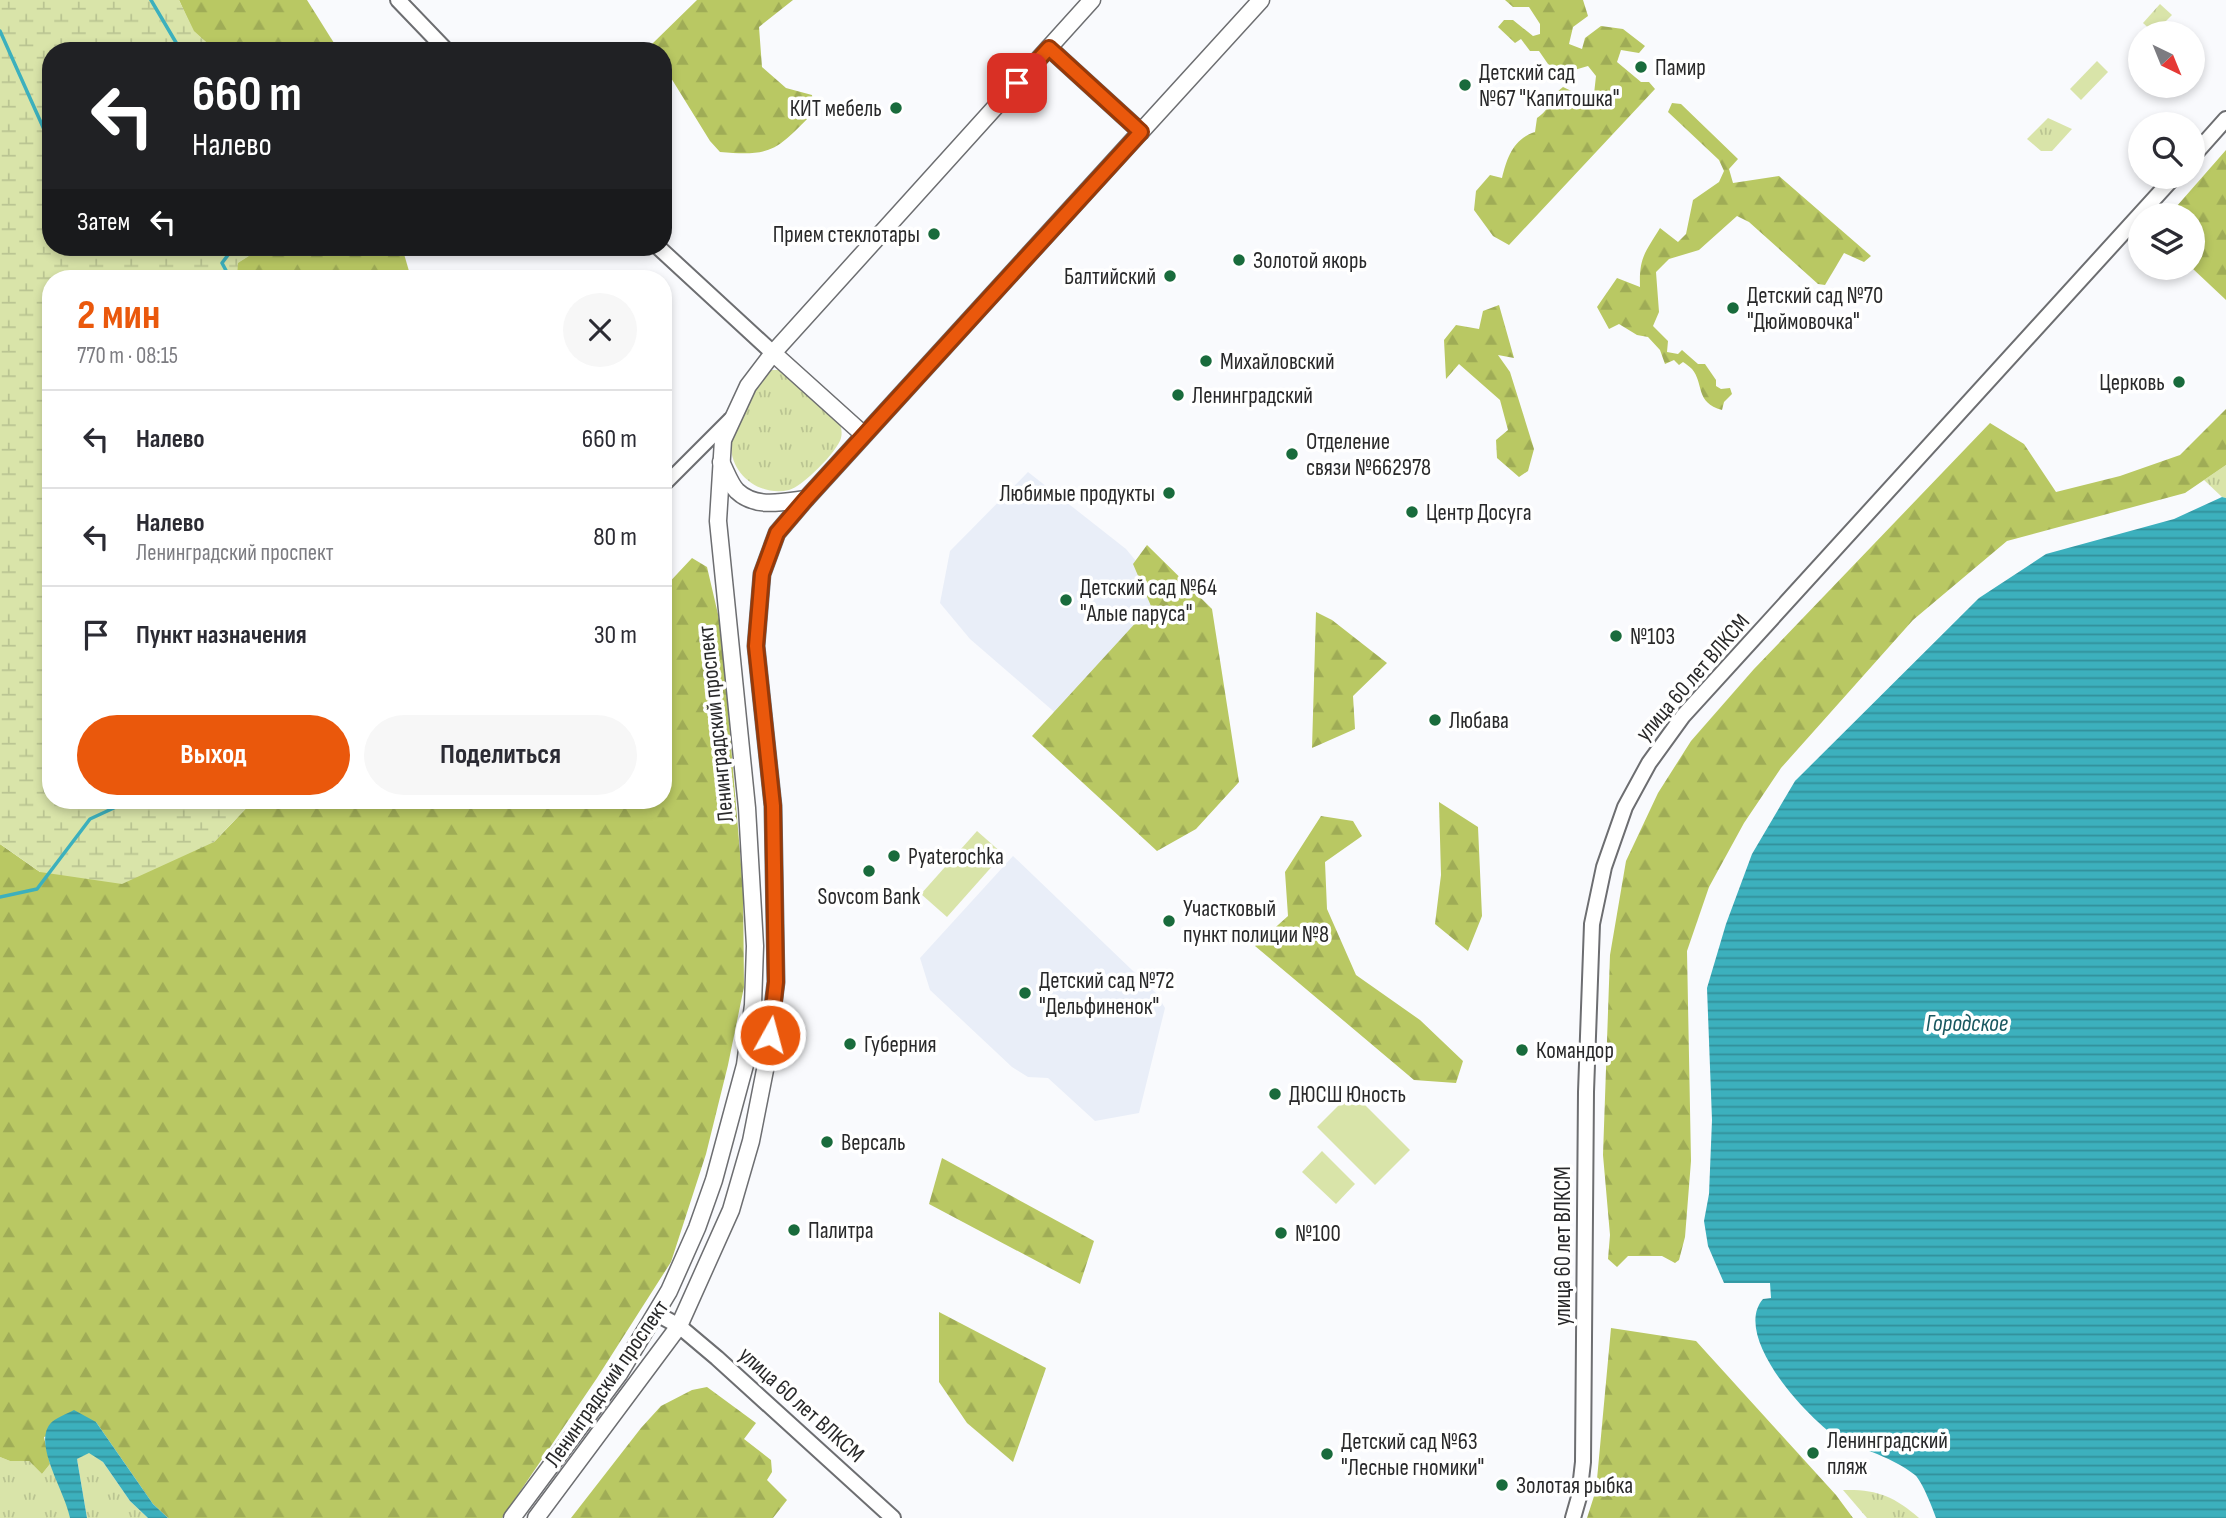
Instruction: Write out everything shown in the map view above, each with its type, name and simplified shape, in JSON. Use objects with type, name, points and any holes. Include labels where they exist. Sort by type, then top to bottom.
[{"type":"main road","name":"Ленинградский проспект","points":[[512,1518],[619,1374],[657,1314],[697,1228],[718,1167],[745,1065],[755,975],[747,808],[718,521],[723,440],[748,386],[773,353],[1092,0]]},
{"type":"main road","name":"Ленинградский проспект","points":[[536,1518],[632,1393],[679,1326],[730,1210],[751,1140],[765,1070],[776,982],[773,806],[756,646],[762,574],[777,533],[1261,0]]},
{"type":"main road","points":[[1049,48],[1141,132]]},
{"type":"main road","points":[[773,353],[864,435]]},
{"type":"main road","points":[[720,460],[737,491],[753,500],[768,504],[806,499]]},
{"type":"street","points":[[398,0],[438,42]]},
{"type":"street","points":[[2205,143],[2226,119]]},
{"type":"street","name":"улица 60 лет ВЛКСМ","points":[[1573,1518],[1579,1497],[1583,1462],[1586,1092],[1592,924],[1604,867],[1625,807],[1649,763],[1683,716],[2163,189]]},
{"type":"street","points":[[668,256],[773,353]]},
{"type":"street","points":[[672,477],[732,417]]},
{"type":"street","name":"улица 60 лет ВЛКСМ","points":[[657,1314],[679,1326],[717,1358],[892,1518]]},
{"type":"shaded area","points":[[1028,472],[1126,549],[1199,637],[1067,723],[970,639],[940,603],[950,551]]},
{"type":"shaded area","points":[[1013,856],[1156,993],[1165,1008],[1139,1113],[1095,1121],[1048,1078],[1028,1077],[1012,1067],[930,990],[920,958]]},
{"type":"green space","points":[[0,0],[179,0],[194,31],[206,42],[42,42],[42,256],[249,256],[238,263],[238,270],[42,270],[42,809],[245,809],[214,842],[122,884],[40,872],[0,844]]},
{"type":"green space","points":[[179,0],[307,0],[333,42],[206,42],[193,31]]},
{"type":"green space","points":[[697,0],[793,0],[759,27],[762,67],[786,88],[812,95],[814,112],[791,135],[773,148],[752,153],[720,152],[710,141],[672,80],[672,42],[654,42]]},
{"type":"green space","points":[[1505,0],[1583,0],[1588,16],[1573,27],[1569,44],[1582,49],[1585,38],[1601,26],[1623,29],[1645,46],[1639,53],[1621,50],[1617,62],[1641,82],[1649,82],[1655,89],[1509,245],[1493,236],[1474,210],[1476,191],[1490,175],[1502,178],[1516,144],[1535,132],[1537,118],[1563,87],[1582,96],[1594,94],[1596,76],[1588,66],[1564,73],[1548,64],[1539,51],[1530,51],[1521,39],[1515,43],[1498,27],[1504,20],[1513,20],[1533,36],[1540,34],[1540,24],[1529,7],[1513,7]]},
{"type":"green space","points":[[2160,4],[2172,15],[2166,21],[2145,21]]},
{"type":"green space","points":[[2097,61],[2108,72],[2081,100],[2070,89]]},
{"type":"green space","points":[[1672,103],[1681,104],[1738,159],[1729,169],[1733,183],[1779,176],[1871,256],[1864,262],[1844,253],[1825,285],[1818,284],[1749,222],[1737,216],[1699,250],[1669,259],[1656,272],[1659,312],[1653,326],[1668,341],[1667,352],[1678,354],[1682,350],[1698,364],[1705,364],[1716,380],[1716,386],[1721,389],[1730,388],[1732,394],[1724,402],[1722,410],[1713,407],[1704,398],[1696,374],[1689,366],[1683,362],[1679,365],[1674,360],[1665,364],[1660,350],[1648,337],[1637,335],[1619,324],[1609,329],[1597,307],[1617,278],[1640,287],[1644,256],[1660,228],[1678,242],[1686,234],[1693,200],[1719,182],[1724,171],[1719,160],[1668,112]]},
{"type":"green space","points":[[2048,118],[2072,129],[2052,151],[2041,151],[2027,139]]},
{"type":"green space","points":[[2226,150],[2226,300],[2205,280],[2205,203],[2180,203],[2192,189],[2205,189],[2205,174]]},
{"type":"green space","points":[[248,256],[405,256],[409,270],[237,270],[237,263]]},
{"type":"green space","points":[[1499,305],[1514,358],[1498,355],[1510,372],[1534,449],[1528,471],[1519,477],[1497,458],[1496,440],[1508,430],[1500,400],[1459,364],[1446,379],[1444,340],[1456,325],[1479,329],[1483,311]]},
{"type":"green space","points":[[772,370],[782,370],[837,417],[842,432],[838,444],[827,459],[810,476],[789,490],[758,487],[742,474],[732,455],[731,444],[736,428],[753,392]]},
{"type":"green space","points":[[2226,409],[2226,465],[2185,493],[2007,541],[1913,620],[1781,768],[1744,823],[1709,887],[1687,951],[1691,1161],[1685,1237],[1679,1260],[1675,1263],[1662,1256],[1628,1256],[1617,1267],[1608,1259],[1610,1235],[1603,1155],[1610,955],[1626,861],[1658,793],[1691,741],[1754,669],[1990,423],[2024,444],[2056,492],[2120,476],[2180,455]]},
{"type":"green space","points":[[2226,465],[2226,498],[2204,480]]},
{"type":"green space","points":[[1147,545],[1212,609],[1239,782],[1196,829],[1157,851],[1032,736],[1151,606],[1133,564]]},
{"type":"green space","points":[[692,558],[707,567],[721,627],[743,888],[744,987],[706,1154],[671,1262],[597,1378],[502,1518],[168,1518],[153,1504],[96,1422],[44,1437],[50,1464],[42,1474],[29,1461],[10,1461],[0,1457],[0,844],[40,872],[214,842],[245,809],[672,809],[672,579]]},
{"type":"green space","points":[[1316,612],[1332,620],[1387,663],[1353,696],[1355,729],[1312,748]]},
{"type":"green space","points":[[1439,802],[1478,827],[1482,916],[1468,951],[1435,924],[1441,875]]},
{"type":"green space","points":[[1321,816],[1353,821],[1362,836],[1325,862],[1327,909],[1356,975],[1420,1020],[1463,1061],[1456,1083],[1414,1080],[1255,946],[1288,916],[1285,872]]},
{"type":"green space","points":[[977,831],[1003,854],[947,917],[921,894]]},
{"type":"green space","points":[[1352,1092],[1410,1150],[1375,1185],[1317,1127]]},
{"type":"green space","points":[[1322,1151],[1355,1184],[1336,1204],[1302,1172]]},
{"type":"green space","points":[[942,1158],[1094,1241],[1080,1284],[929,1204]]},
{"type":"green space","points":[[939,1312],[1046,1368],[1013,1462],[967,1423],[939,1382]]},
{"type":"green space","points":[[1611,1328],[1696,1341],[1836,1495],[1853,1518],[1587,1518],[1596,1490]]},
{"type":"green space","points":[[707,1387],[756,1423],[744,1439],[771,1460],[772,1472],[767,1480],[787,1500],[773,1518],[571,1518],[661,1406],[692,1390]]},
{"type":"green space","points":[[89,1452],[103,1462],[130,1501],[148,1518],[87,1518],[77,1459]]},
{"type":"green space","points":[[0,1457],[10,1461],[29,1461],[42,1474],[50,1464],[68,1504],[70,1518],[0,1518]]},
{"type":"green space","points":[[1843,1490],[1884,1495],[1919,1518],[1867,1518]]},
{"type":"water","name":"Городское","points":[[2222,497],[2226,498],[2226,1518],[1936,1518],[1915,1475],[1883,1456],[1847,1444],[1832,1434],[1797,1400],[1766,1357],[1757,1335],[1756,1315],[1763,1299],[1771,1298],[1770,1283],[1724,1283],[1708,1246],[1704,1221],[1709,1194],[1712,1120],[1707,988],[1726,924],[1752,854],[1795,781],[1979,598],[2046,554],[2174,519]]},
{"type":"water","points":[[74,1410],[96,1422],[153,1504],[168,1518],[148,1518],[130,1501],[103,1462],[89,1453],[77,1459],[87,1518],[70,1518],[45,1444],[50,1424]]},
{"type":"waterway","points":[[151,0],[176,42]]},
{"type":"waterway","points":[[0,31],[42,125]]},
{"type":"waterway","points":[[226,270],[222,263],[227,256]]},
{"type":"waterway","points":[[0,897],[37,889],[90,819],[112,809]]},
{"type":"place","name":"Памир","points":[[1641,67]]},
{"type":"place","name":"Детский сад №67 \"Капитошка\"","points":[[1465,85]]},
{"type":"place","name":"КИТ мебель","points":[[896,108]]},
{"type":"place","name":"Прием стеклотары","points":[[934,234]]},
{"type":"place","name":"Золотой якорь","points":[[1239,260]]},
{"type":"place","name":"Балтийский","points":[[1170,276]]},
{"type":"place","name":"Детский сад №70 \"Дюймовочка\"","points":[[1733,308]]},
{"type":"place","name":"Михайловский","points":[[1206,361]]},
{"type":"place","name":"Церковь","points":[[2179,382]]},
{"type":"place","name":"Ленинградский","points":[[1178,395]]},
{"type":"place","name":"Отделение связи №662978","points":[[1292,454]]},
{"type":"place","name":"Любимые продукты","points":[[1169,493]]},
{"type":"place","name":"Центр Досуга","points":[[1412,512]]},
{"type":"place","name":"Детский сад №64 \"Алые паруса\"","points":[[1066,600]]},
{"type":"place","name":"№103","points":[[1616,636]]},
{"type":"place","name":"Любава","points":[[1435,720]]},
{"type":"place","name":"Pyaterochka","points":[[894,856]]},
{"type":"place","name":"Sovcom Bank","points":[[869,871]]},
{"type":"place","name":"Участковый пункт полиции №8","points":[[1169,921]]},
{"type":"place","name":"Детский сад №72 \"Дельфиненок\"","points":[[1025,993]]},
{"type":"place","name":"Губерния","points":[[850,1044]]},
{"type":"place","name":"Командор","points":[[1522,1050]]},
{"type":"place","name":"ДЮСШ Юность","points":[[1275,1094]]},
{"type":"place","name":"Версаль","points":[[827,1142]]},
{"type":"place","name":"Палитра","points":[[794,1230]]},
{"type":"place","name":"№100","points":[[1281,1233]]},
{"type":"place","name":"Ленинградский пляж","points":[[1813,1453]]},
{"type":"place","name":"Детский сад №63 \"Лесные гномики\"","points":[[1327,1454]]},
{"type":"place","name":"Золотая рыбка","points":[[1502,1485]]},
{"type":"route","points":[[770,1035],[776,982],[773,806],[756,646],[762,574],[777,533],[1141,132],[1049,48],[1017,83]]}]
